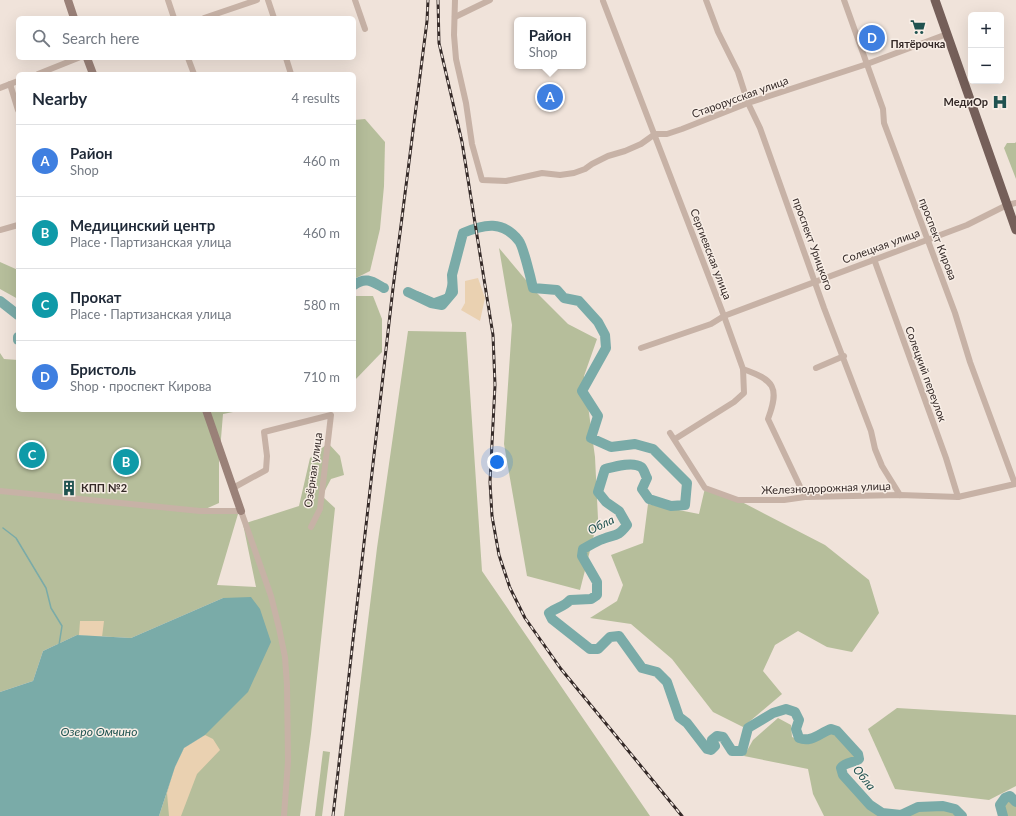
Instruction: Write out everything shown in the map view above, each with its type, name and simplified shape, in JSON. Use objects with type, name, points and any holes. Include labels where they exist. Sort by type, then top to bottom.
[{"type":"main road","points":[[935,0],[1012,204],[1016,230]]},
{"type":"street","points":[[68,0],[73,16]]},
{"type":"street","points":[[168,0],[173,16]]},
{"type":"street","points":[[210,16],[257,0]]},
{"type":"street","points":[[268,0],[273,16]]},
{"type":"street","points":[[355,0],[365,29]]},
{"type":"street","points":[[455,0],[455,17],[490,0]]},
{"type":"street","name":"проспект Урицкого","points":[[706,0],[718,32],[738,72],[748,103],[760,128],[816,281],[824,308],[844,356],[871,431],[875,449],[882,466],[900,495]]},
{"type":"street","name":"проспект Кирова","points":[[844,0],[882,109],[884,123],[955,313],[970,362],[1015,484]]},
{"type":"street","name":"Сергиевская улица","points":[[603,1],[655,134],[743,369],[744,393],[734,402],[675,439]]},
{"type":"street","name":"Старорусская улица","points":[[455,17],[454,35],[456,59],[466,103],[472,144],[482,180],[506,181],[542,173],[560,175],[574,173],[585,169],[608,156],[641,144],[655,134],[667,134],[682,129],[748,103],[867,64],[947,34]]},
{"type":"street","points":[[43,72],[73,60]]},
{"type":"street","points":[[89,60],[92,72]]},
{"type":"street","points":[[189,60],[193,72]]},
{"type":"street","points":[[287,60],[290,72]]},
{"type":"street","points":[[0,88],[16,82]]},
{"type":"street","points":[[10,84],[16,104]]},
{"type":"street","name":"Солецкая улица","points":[[641,348],[711,324],[724,316],[966,225],[1012,204]]},
{"type":"street","points":[[0,230],[16,226]]},
{"type":"street","name":"Солецкий переулок","points":[[874,259],[958,497]]},
{"type":"street","points":[[816,368],[844,356]]},
{"type":"street","points":[[743,369],[760,375],[768,381],[775,394],[774,405],[768,419],[805,497]]},
{"type":"street","points":[[207,412],[271,596],[285,657],[288,761],[284,816]]},
{"type":"street","name":"Озёрная улица","points":[[234,488],[266,470],[267,456],[264,432],[331,415],[320,509],[311,527]]},
{"type":"street","name":"Железнодорожная улица","points":[[670,432],[705,488],[738,500],[784,500],[805,497],[900,495],[958,497],[1015,484]]},
{"type":"street","points":[[0,491],[200,511],[241,511]]},
{"type":"green space","points":[[365,119],[385,142],[384,186],[380,229],[370,271],[356,278],[356,120]]},
{"type":"green space","points":[[1016,142],[1016,179],[1004,148],[1007,143]]},
{"type":"green space","points":[[499,248],[536,292],[568,324],[597,339],[584,376],[595,457],[598,519],[580,590],[527,576],[504,444],[512,325]]},
{"type":"green space","points":[[0,262],[16,269],[16,298],[0,289]]},
{"type":"green space","points":[[356,296],[373,296],[382,319],[382,352],[356,379]]},
{"type":"green space","points":[[408,331],[466,332],[482,571],[650,816],[344,816],[377,548]]},
{"type":"green space","points":[[0,353],[4,359],[16,360],[16,412],[233,412],[223,414],[219,463],[219,503],[201,511],[238,514],[217,585],[256,587],[243,524],[299,506],[310,458],[328,443],[340,456],[344,475],[331,479],[322,496],[335,508],[311,734],[300,816],[159,816],[175,767],[184,748],[205,735],[223,598],[131,638],[77,635],[43,651],[33,681],[0,692]]},
{"type":"green space","points":[[705,488],[738,500],[825,545],[869,580],[879,613],[852,652],[827,647],[798,631],[775,645],[763,671],[782,694],[743,727],[713,712],[672,659],[631,624],[590,618],[617,601],[623,585],[611,555],[643,543],[648,504],[699,514]]},
{"type":"green space","points":[[897,708],[1016,715],[1016,786],[989,800],[895,789],[868,729]]},
{"type":"green space","points":[[778,718],[791,725],[792,737],[799,740],[809,741],[831,732],[836,733],[856,755],[856,758],[843,763],[838,767],[841,776],[868,807],[881,815],[887,816],[824,816],[813,794],[808,769],[744,756],[753,740]]},
{"type":"green space","points":[[323,751],[330,752],[322,816],[315,816]]},
{"type":"green space","points":[[1010,799],[1016,805],[1016,816],[1005,816],[1002,805],[1006,800]]},
{"type":"green space","points":[[943,809],[954,812],[958,816],[904,816],[918,810]]},
{"type":"sand","points":[[478,278],[485,298],[480,321],[461,310],[465,303],[465,281]]},
{"type":"sand","points":[[80,621],[104,621],[102,637],[79,635]]},
{"type":"sand","points":[[205,735],[213,739],[220,750],[197,774],[181,816],[169,816],[167,793],[174,769],[184,748]]},
{"type":"water","points":[[460,229],[463,233],[452,275],[453,292],[442,305],[431,303],[408,292],[411,290],[420,292],[434,298],[445,294],[455,256],[455,245]]},
{"type":"water","name":"Озеро Омчино","points":[[251,597],[260,609],[271,642],[248,692],[205,735],[184,748],[175,767],[159,816],[0,816],[0,692],[33,681],[43,651],[77,635],[131,638],[223,598]]},
{"type":"waterway","name":"Обла","points":[[408,292],[431,303],[442,305],[453,292],[452,275],[463,233],[486,226],[493,226],[500,227],[513,234],[521,244],[533,288],[557,290],[564,298],[579,301],[598,322],[605,335],[606,348],[582,391],[598,416],[591,438],[611,447],[635,444],[653,449],[687,483],[685,505],[671,506],[649,499],[642,489],[647,478],[641,467],[628,464],[605,469],[598,492],[606,502],[619,511],[627,525],[618,534],[607,537],[583,549],[582,556],[597,582],[597,595],[591,599],[570,600],[549,613],[552,619],[590,649],[598,649],[610,637],[619,636],[642,668],[657,672],[667,682],[679,717],[687,723],[707,749],[711,750],[715,746],[712,740],[717,736],[723,737],[732,751],[742,751],[748,728],[773,713],[786,709],[795,712],[799,720],[796,729],[799,738],[808,739],[831,729],[837,731],[858,754],[859,759],[843,766],[841,768],[843,775],[870,805],[882,813],[901,815],[918,807],[943,806],[955,809],[962,816]]},
{"type":"waterway","name":"Обла","points":[[356,284],[366,280],[384,288]]},
{"type":"waterway","name":"Обла","points":[[0,301],[16,313]]},
{"type":"waterway","points":[[3,528],[16,538],[46,588],[51,608],[62,626],[59,645]]},
{"type":"waterway","name":"Обла","points":[[1003,816],[1000,805],[1005,798],[1010,796],[1016,802]]},
{"type":"railway","points":[[333,816],[393,288],[427,21],[428,0]]},
{"type":"railway","points":[[438,0],[439,43],[462,142],[493,335],[495,385],[490,482],[492,516],[499,555],[510,588],[525,618],[561,669],[682,816]]},
{"type":"place","name":"Пятёрочка","points":[[918,27]]},
{"type":"place","name":"Бристоль","points":[[872,38]]},
{"type":"place","name":"Район","points":[[550,97]]},
{"type":"place","name":"МедиОр","points":[[1000,102]]},
{"type":"place","name":"Прокат","points":[[32,455]]},
{"type":"place","name":"Медицинский центр","points":[[126,462]]},
{"type":"place","name":"КПП №2","points":[[69,488]]}]
